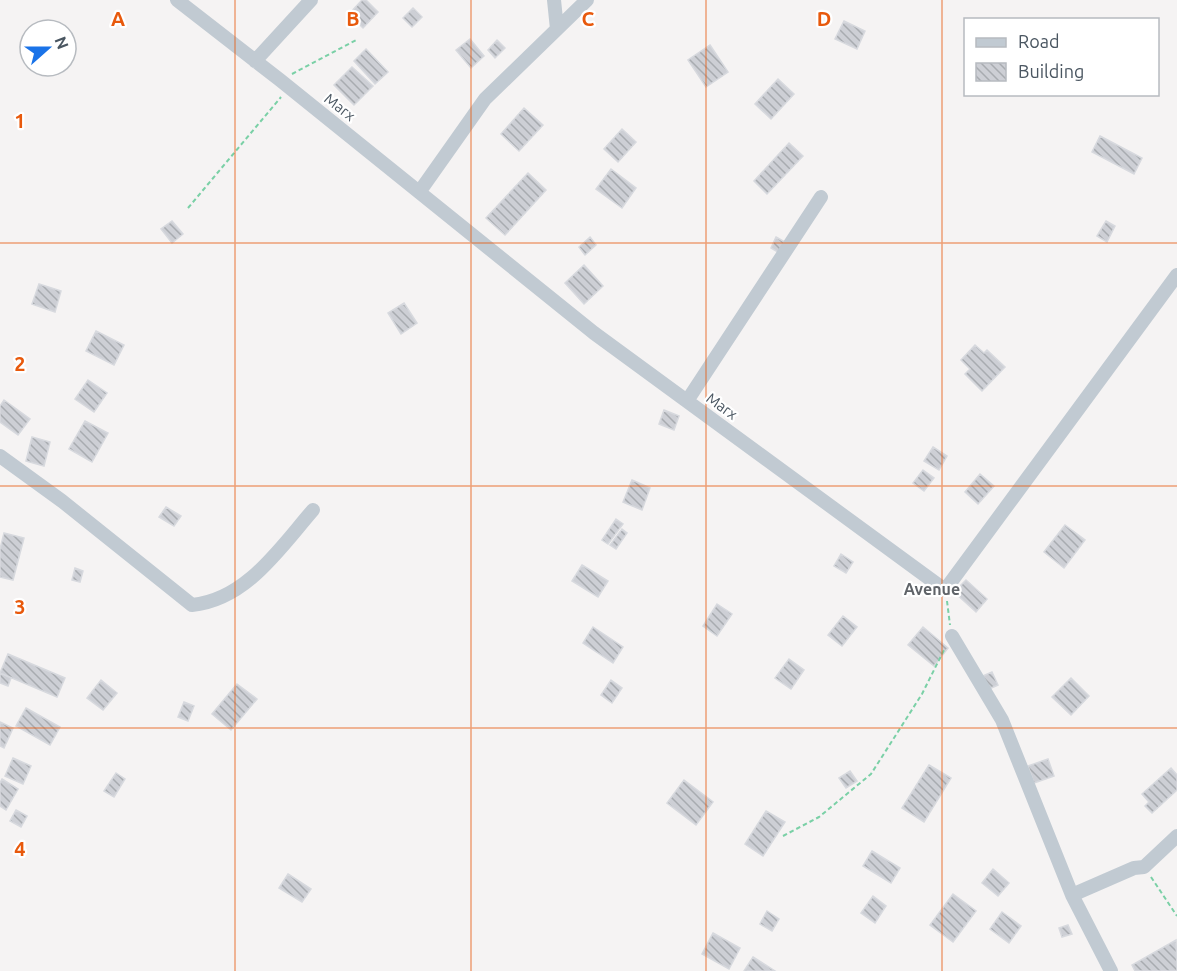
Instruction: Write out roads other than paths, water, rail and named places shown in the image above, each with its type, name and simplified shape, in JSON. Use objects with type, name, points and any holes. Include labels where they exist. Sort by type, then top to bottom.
[{"type":"street","name":"Marx","points":[[177,0],[420,191],[594,333],[945,590],[1177,275]]},
{"type":"street","points":[[255,61],[311,0]]},
{"type":"street","points":[[554,0],[557,29]]},
{"type":"street","points":[[420,191],[485,99],[587,0]]},
{"type":"street","points":[[687,401],[821,197]]},
{"type":"street","points":[[0,456],[62,501],[192,605],[209,604],[252,580],[313,510]]},
{"type":"street","points":[[952,636],[1002,720],[1072,895],[1111,971]]},
{"type":"street","points":[[1072,895],[1134,868],[1144,867],[1177,836]]},
{"type":"district","name":"Avenue","points":[[932,589]]}]
